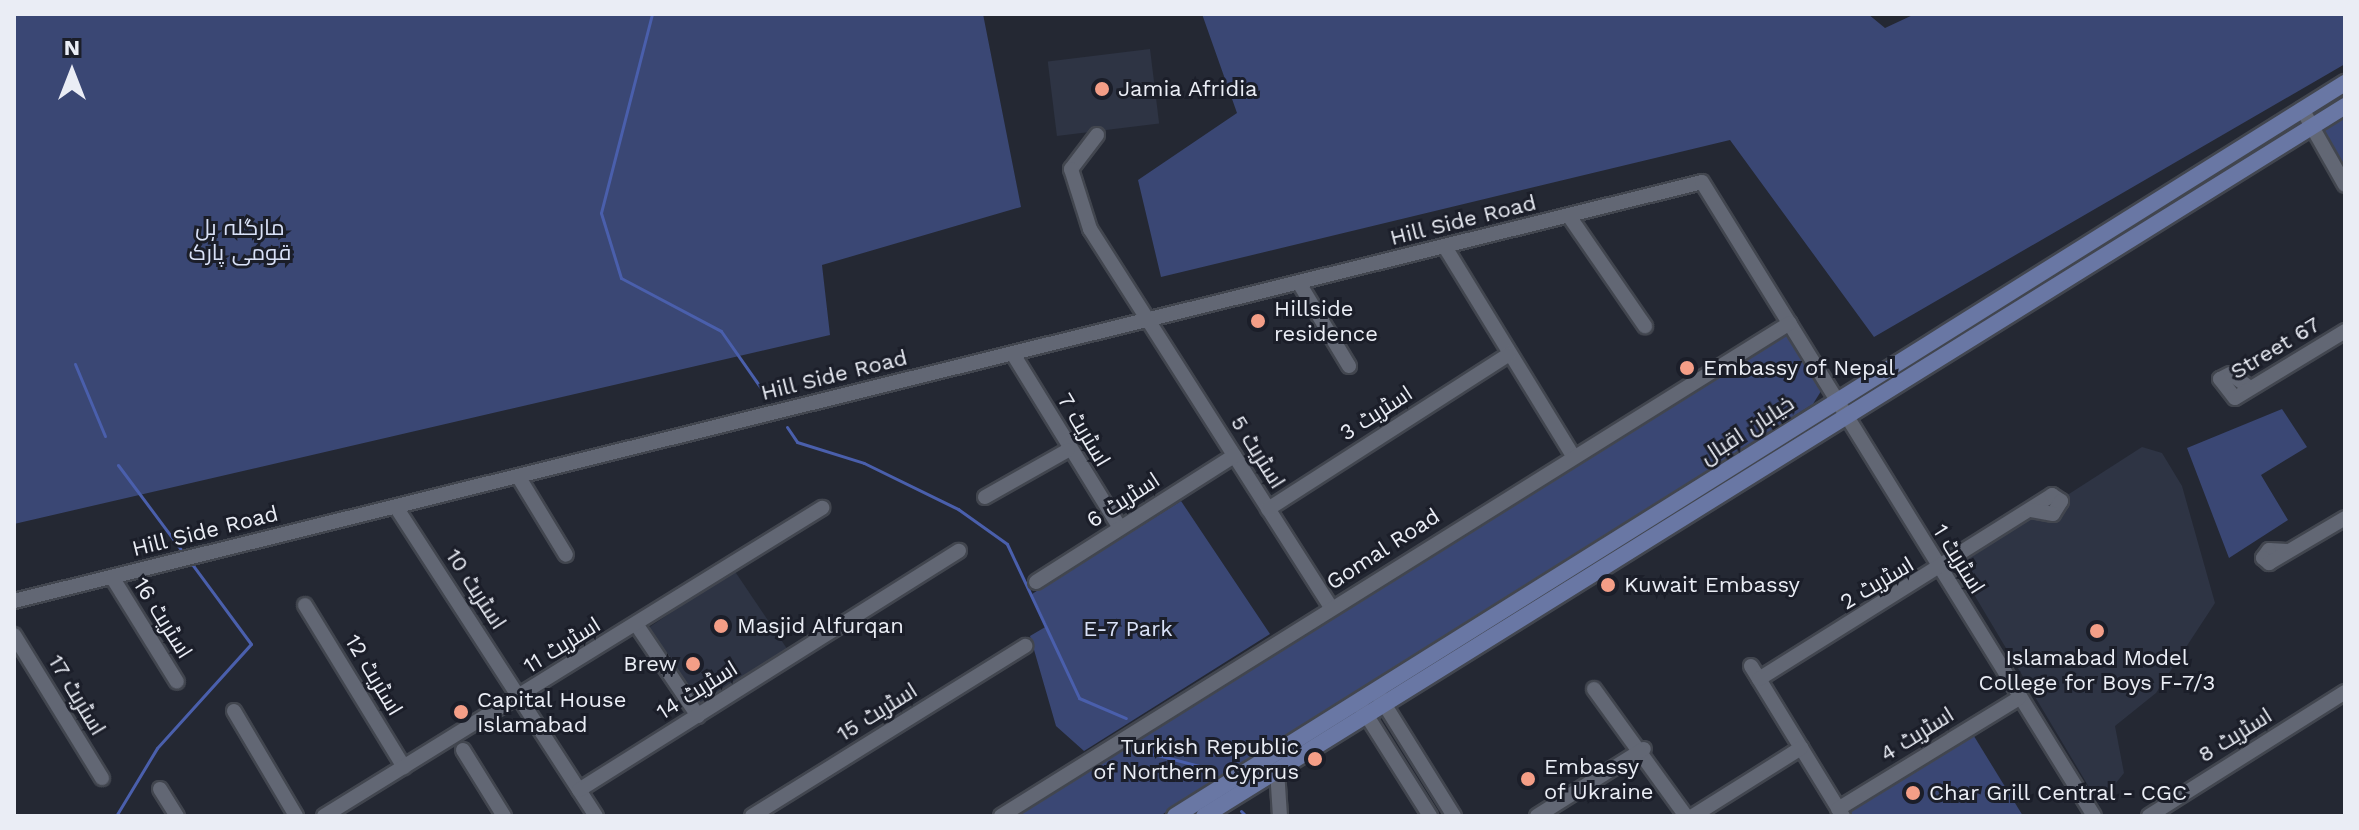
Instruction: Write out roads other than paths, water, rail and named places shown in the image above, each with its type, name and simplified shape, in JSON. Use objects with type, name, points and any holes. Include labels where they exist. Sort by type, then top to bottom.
[{"type":"main road","name":"خیابان اقبال","points":[[1175,816],[1374,687],[2345,83]]},
{"type":"main road","name":"خیابان اقبال","points":[[1204,816],[2345,106]]},
{"type":"street","points":[[2302,109],[2345,185]]},
{"type":"street","name":"اسٹریٹ 5","points":[[1097,135],[1071,169],[1076,199],[1148,320],[1331,608]]},
{"type":"street","name":"Hill Side Road","points":[[14,601],[1702,182],[1790,323]]},
{"type":"street","points":[[1569,216],[1645,326]]},
{"type":"street","points":[[1445,247],[1572,454]]},
{"type":"street","points":[[1299,283],[1349,366]]},
{"type":"street","name":"اسٹریٹ 1","points":[[1790,323],[1940,571],[2094,816]]},
{"type":"street","name":"Gomal Road","points":[[1001,816],[1572,454],[1790,323]]},
{"type":"street","name":"Street 67","points":[[2246,385],[2230,374],[2220,379],[2235,398],[2345,331]]},
{"type":"street","name":"اسٹریٹ 7","points":[[1013,354],[1068,450],[1120,528]]},
{"type":"street","name":"اسٹریٹ 3","points":[[1268,509],[1509,354]]},
{"type":"street","points":[[985,497],[1068,450]]},
{"type":"street","name":"اسٹریٹ 6","points":[[1036,582],[1234,456]]},
{"type":"street","points":[[518,476],[566,555]]},
{"type":"street","name":"اسٹریٹ 2","points":[[1801,748],[1755,672],[1940,571],[2052,495],[2061,501],[2053,514],[2031,510]]},
{"type":"street","name":"اسٹریٹ 10","points":[[396,507],[596,816]]},
{"type":"street","name":"اسٹریٹ 11","points":[[324,816],[822,508]]},
{"type":"street","points":[[2287,551],[2269,550],[2263,558],[2269,563],[2345,518]]},
{"type":"street","name":"اسٹریٹ 14","points":[[579,790],[959,551]]},
{"type":"street","name":"اسٹریٹ 16","points":[[112,577],[177,682]]},
{"type":"street","name":"اسٹریٹ 12","points":[[305,605],[404,767]]},
{"type":"street","points":[[636,624],[698,716]]},
{"type":"street","name":"اسٹریٹ 17","points":[[14,635],[102,778]]},
{"type":"street","name":"اسٹریٹ 15","points":[[752,816],[1025,646]]},
{"type":"street","points":[[1374,687],[1454,816]]},
{"type":"street","points":[[1594,689],[1644,749],[1686,816]]},
{"type":"street","name":"اسٹریٹ 8","points":[[2149,816],[2345,692]]},
{"type":"street","name":"اسٹریٹ 4","points":[[1841,812],[2019,698]]},
{"type":"street","points":[[1356,699],[1430,816]]},
{"type":"street","points":[[234,711],[296,816]]},
{"type":"street","points":[[1693,816],[1801,748],[1841,812]]},
{"type":"street","points":[[1537,816],[1644,749]]},
{"type":"street","points":[[463,750],[504,816]]},
{"type":"street","points":[[1277,770],[1280,816]]},
{"type":"street","points":[[160,789],[177,816]]},
{"type":"waterway","points":[[652,14],[601,213],[621,278],[721,331],[763,391]]},
{"type":"waterway","points":[[75,364],[105,436]]},
{"type":"waterway","points":[[787,427],[797,442],[864,463],[958,509],[1007,544],[1079,698],[1126,718]]},
{"type":"waterway","points":[[118,465],[182,551]]},
{"type":"waterway","points":[[116,816],[157,748],[251,644],[192,564]]},
{"type":"waterway","points":[[1154,754],[1214,770]]},
{"type":"waterway","points":[[1241,811],[1246,816]]},
{"type":"place","name":"Jamia Afridia","points":[[1102,89]]},
{"type":"place","name":"Hillside residence","points":[[1258,321]]},
{"type":"place","name":"Embassy of Nepal","points":[[1687,368]]},
{"type":"place","name":"Kuwait Embassy","points":[[1608,585]]},
{"type":"place","name":"Masjid Alfurqan","points":[[721,626]]},
{"type":"place","name":"Islamabad Model College for Boys F-7/3","points":[[2097,631]]},
{"type":"place","name":"Brew","points":[[693,664]]},
{"type":"place","name":"Capital House Islamabad","points":[[461,712]]},
{"type":"place","name":"Turkish Republic of Northern Cyprus","points":[[1315,759]]},
{"type":"place","name":"Embassy of Ukraine","points":[[1528,779]]},
{"type":"place","name":"Char Grill Central - CGC","points":[[1913,793]]},
{"type":"park label","name":"مارگلہ ہل قومی پارک","points":[[240,240]]},
{"type":"park label","name":"E-7 Park","points":[[1128,629]]}]
